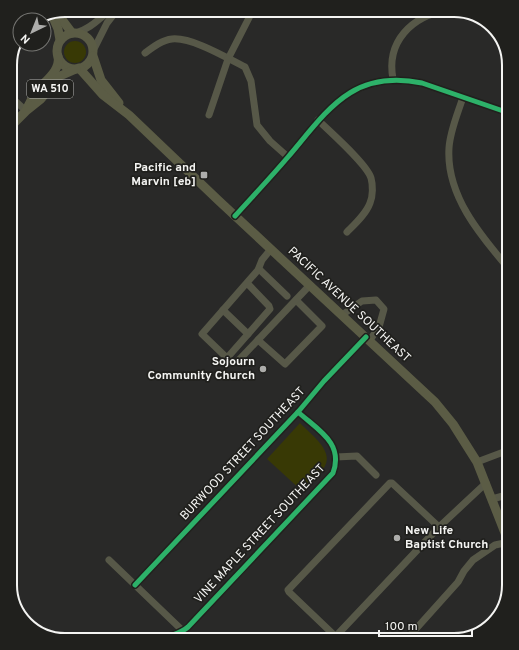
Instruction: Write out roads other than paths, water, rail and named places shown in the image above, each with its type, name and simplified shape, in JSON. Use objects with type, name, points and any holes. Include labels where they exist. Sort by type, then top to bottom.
[{"type":"main road","points":[[62,17],[75,32]]},
{"type":"main road","name":"WA 510","points":[[26,111],[35,93],[54,73],[58,62],[57,50],[60,40],[58,29],[54,19]]},
{"type":"main road","points":[[60,40],[65,35],[75,32],[84,34],[92,43],[93,53]]},
{"type":"main road","name":"WA 510","points":[[17,120],[41,99],[60,76],[87,65],[93,53]]},
{"type":"main road","name":"PACIFIC AVENUE SOUTHEAST","points":[[93,53],[100,80],[129,115]]},
{"type":"main road","name":"WA 510","points":[[58,56],[65,66],[77,69]]},
{"type":"main road","name":"PACIFIC AVENUE SOUTHEAST","points":[[77,69],[103,95],[129,115],[444,412],[478,462],[502,524]]},
{"type":"street","points":[[75,32],[86,30],[94,25],[101,17]]},
{"type":"street","points":[[93,53],[107,23],[112,17]]},
{"type":"street","points":[[209,115],[228,59],[249,17]]},
{"type":"street","points":[[393,80],[391,65],[397,43],[410,26],[426,17]]},
{"type":"street","points":[[145,53],[162,42],[172,39],[183,39],[198,44],[245,67],[251,81],[257,125],[270,141],[288,157]]},
{"type":"street","points":[[235,216],[288,157],[318,120],[339,100],[350,92],[374,82],[409,80],[422,83],[502,111]]},
{"type":"street","points":[[463,97],[449,147],[450,173],[459,199],[490,246],[502,261]]},
{"type":"street","points":[[17,103],[26,111]]},
{"type":"street","points":[[318,120],[365,167],[371,177],[372,191],[370,202],[363,214],[347,232]]},
{"type":"street","points":[[246,283],[270,309],[227,358],[202,334],[246,283],[259,269],[262,260],[271,249]]},
{"type":"street","points":[[259,269],[287,296]]},
{"type":"street","points":[[238,361],[310,286]]},
{"type":"street","points":[[258,340],[285,364],[322,326],[296,300]]},
{"type":"street","name":"BURWOOD STREET SOUTHEAST","points":[[135,585],[298,412],[324,381],[379,327],[384,309],[376,300],[362,302],[342,315]]},
{"type":"street","points":[[223,310],[248,334]]},
{"type":"street","name":"VINE MAPLE STREET SOUTHEAST","points":[[178,633],[183,631],[329,479],[333,473],[336,466],[335,450],[327,437],[298,412]]},
{"type":"street","points":[[478,462],[502,453]]},
{"type":"street","points":[[336,456],[357,456],[376,475]]},
{"type":"street","points":[[332,633],[288,590],[390,483],[439,527]]},
{"type":"street","points":[[339,633],[439,527],[486,483]]},
{"type":"street","points":[[492,499],[502,496]]},
{"type":"street","points":[[412,633],[458,582],[464,571],[473,560],[495,546],[502,544]]},
{"type":"street","points":[[108,560],[183,631]]},
{"type":"place","name":"Pacific and Marvin [eb]","points":[[204,175]]},
{"type":"place","name":"Sojourn Community Church","points":[[263,369]]},
{"type":"place","name":"New Life Baptist Church","points":[[397,538]]}]
